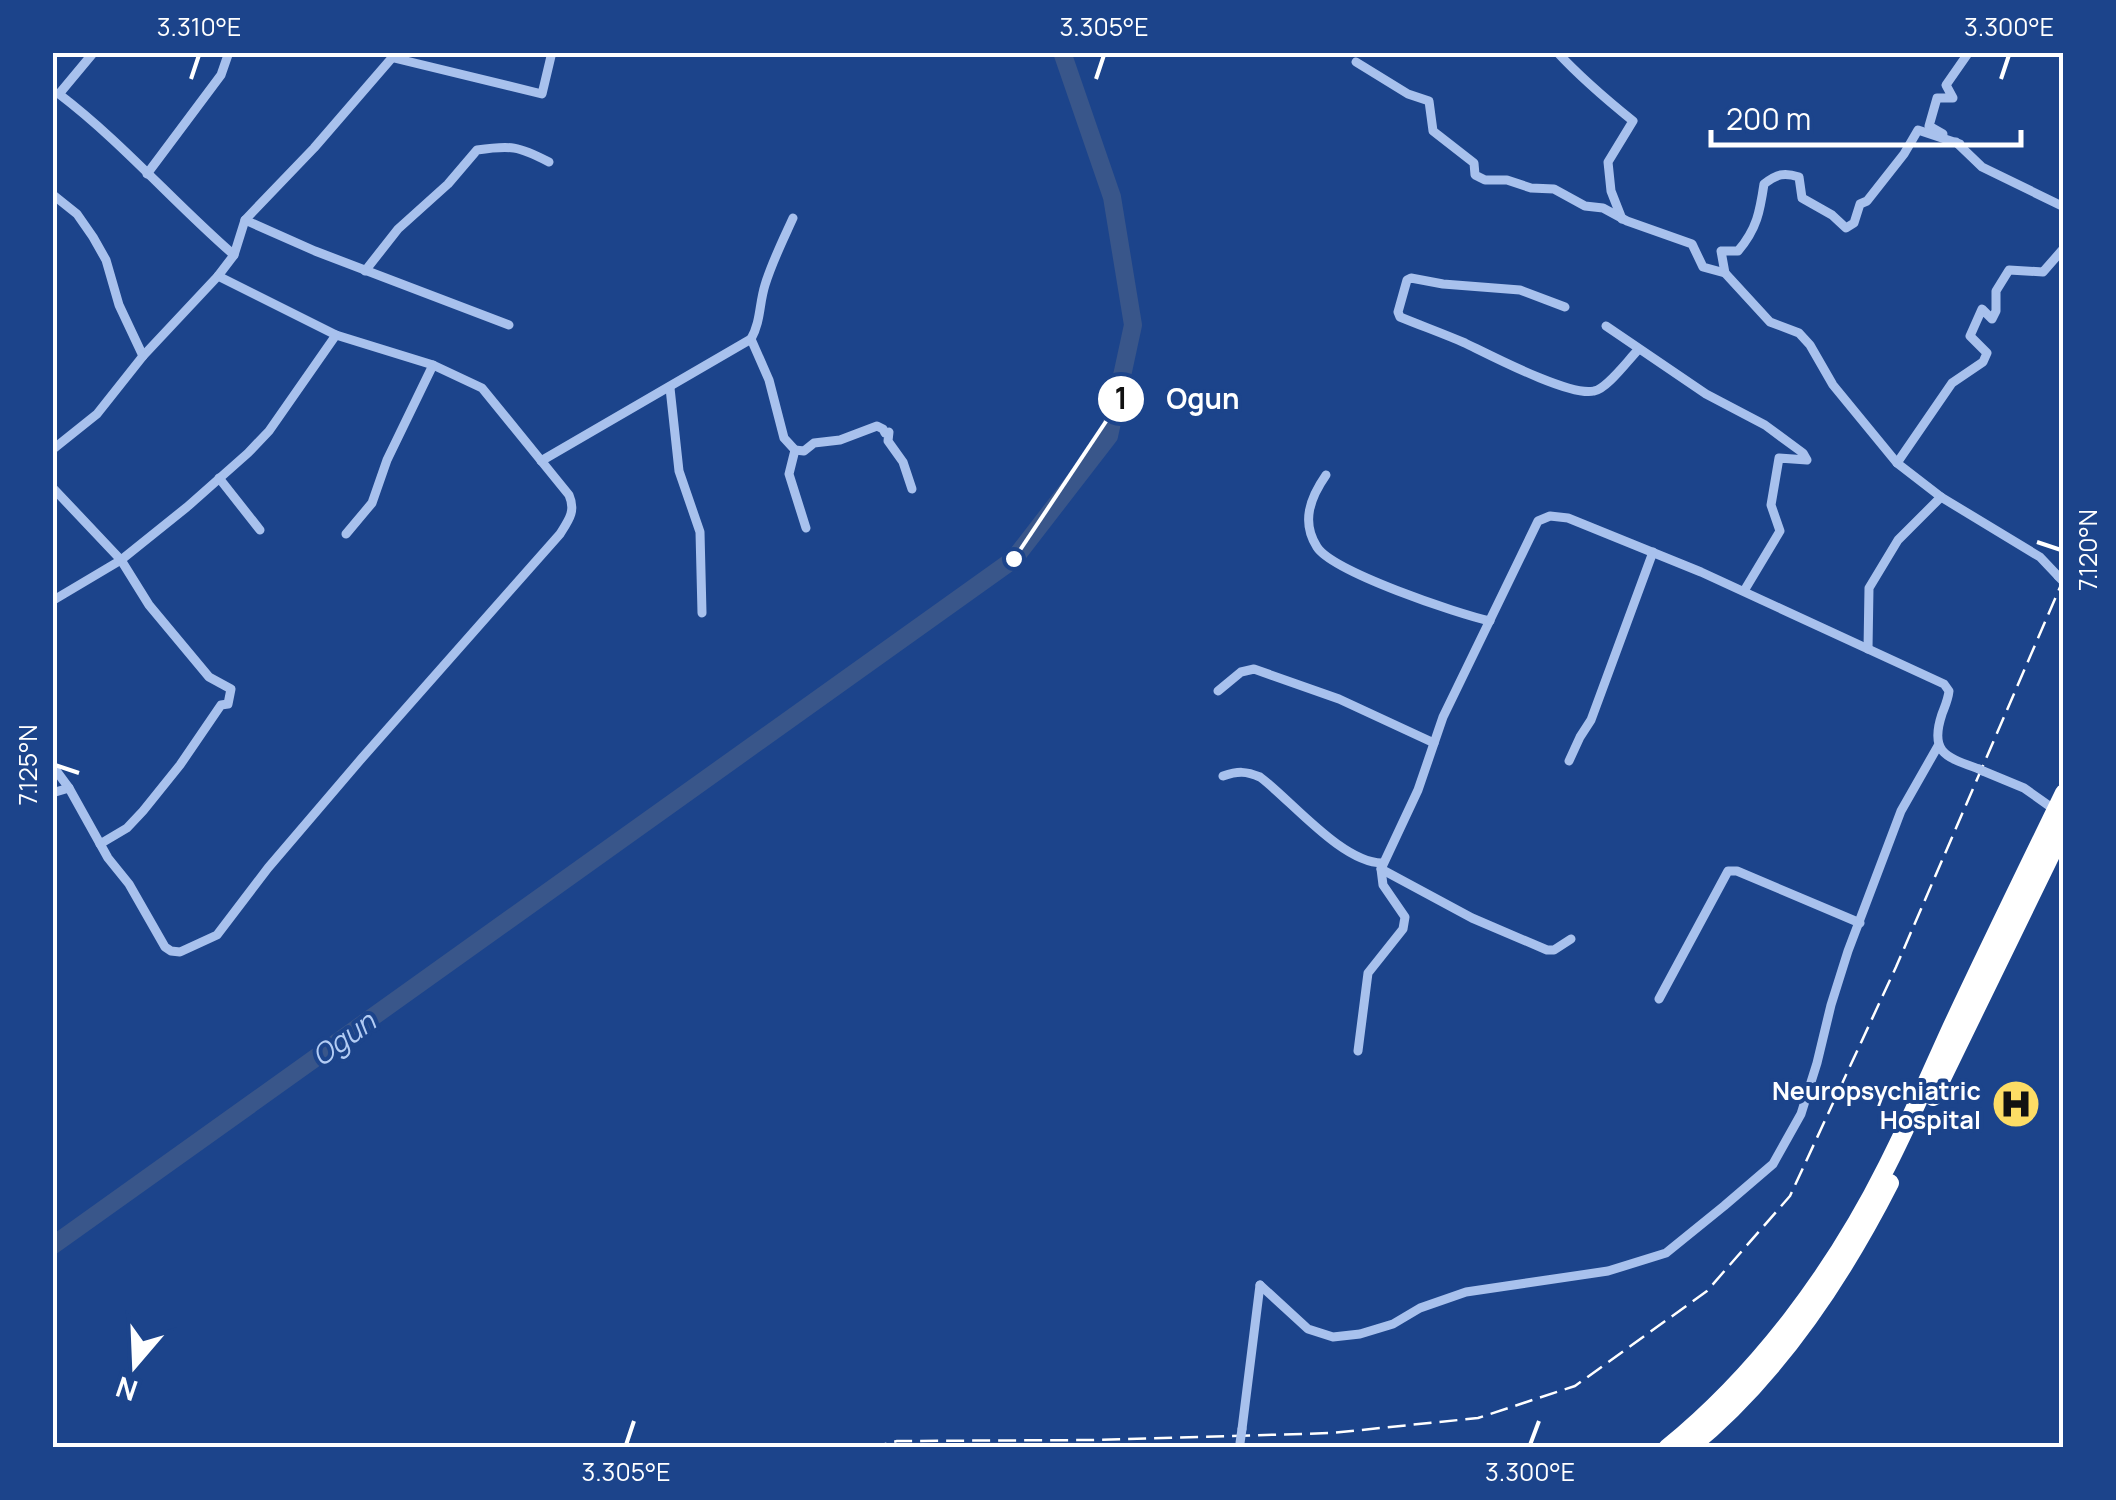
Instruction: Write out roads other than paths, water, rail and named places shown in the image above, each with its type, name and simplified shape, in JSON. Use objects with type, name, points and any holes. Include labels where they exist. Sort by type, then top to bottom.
[{"type":"highway","points":[[1667,1448],[1756,1361],[1833,1258],[1885,1170],[2059,802]]},
{"type":"highway","points":[[1690,1448],[1777,1357],[1842,1268],[1898,1168],[2064,828]]},
{"type":"street","points":[[94,52],[56,93],[92,120],[234,254]]},
{"type":"street","points":[[147,174],[221,75],[229,52]]},
{"type":"street","points":[[52,450],[97,414],[143,356],[218,276],[234,254],[244,220],[314,148],[395,55],[542,94],[552,52]]},
{"type":"street","points":[[1557,52],[1610,105],[1634,121],[1608,162],[1622,219]]},
{"type":"street","points":[[1969,52],[1946,85],[1953,98],[1937,98],[1929,126],[1960,144],[1982,167],[2064,207]]},
{"type":"street","points":[[1356,62],[1408,94],[1430,101],[1433,131],[1474,163],[1475,175],[1485,180],[1507,180],[1554,190],[1585,206],[1603,208],[1622,219],[1692,244],[1702,267],[1725,273]]},
{"type":"street","points":[[1960,144],[1918,130],[1904,154],[1867,201],[1860,204],[1854,223],[1846,228],[1832,214],[1802,198],[1800,178],[1785,173],[1775,176],[1764,184],[1759,219],[1746,242],[1738,251],[1721,250],[1725,273],[1770,322],[1799,333],[1810,345],[1833,385],[1897,464],[1941,498],[2040,557],[2061,579]]},
{"type":"street","points":[[365,271],[398,229],[448,184],[477,150],[508,146],[548,162]]},
{"type":"street","points":[[52,194],[78,214],[106,260],[119,305],[143,356]]},
{"type":"street","points":[[541,461],[752,340],[759,324],[766,281],[792,218]]},
{"type":"street","points":[[244,220],[509,325]]},
{"type":"street","points":[[1897,464],[1952,384],[1982,362],[1986,352],[1970,336],[1982,309],[1992,319],[1996,291],[2009,270],[2043,272],[2064,248]]},
{"type":"street","points":[[52,765],[165,947],[180,952],[217,934],[362,758],[560,534],[572,513],[568,495],[482,388],[433,366],[336,334],[218,276]]},
{"type":"street","points":[[1565,307],[1520,290],[1411,278],[1407,280],[1398,312],[1400,318],[1578,391],[1601,389],[1638,350]]},
{"type":"street","points":[[1606,326],[1706,394],[1804,453],[1807,460],[1780,458],[1771,505],[1780,531],[1744,591]]},
{"type":"street","points":[[52,601],[121,560],[269,431],[336,334]]},
{"type":"street","points":[[752,340],[769,380],[784,438],[795,450],[804,451],[814,442],[840,440],[877,426],[885,433],[890,432],[888,441],[902,462],[912,489]]},
{"type":"street","points":[[346,534],[372,503],[433,366]]},
{"type":"street","points":[[670,388],[679,472],[700,532],[702,613]]},
{"type":"street","points":[[795,450],[790,474],[806,528]]},
{"type":"street","points":[[1326,475],[1308,506],[1308,522],[1320,552],[1386,586],[1490,621]]},
{"type":"street","points":[[219,478],[260,530]]},
{"type":"street","points":[[52,487],[121,560],[149,605],[209,677],[231,689],[228,704],[220,705],[180,766],[143,812],[127,828],[100,844]]},
{"type":"street","points":[[1868,649],[1869,588],[1898,540],[1941,498]]},
{"type":"street","points":[[1358,1051],[1368,973],[1406,922],[1383,885],[1382,866],[1418,790],[1443,717],[1538,521],[1550,516],[1568,518],[1654,552],[1944,684],[1949,691],[1948,701],[1936,737],[1944,754],[2059,802]]},
{"type":"street","points":[[1569,761],[1591,720],[1654,552]]},
{"type":"street","points":[[1218,690],[1241,672],[1254,668],[1339,699],[1434,743]]},
{"type":"street","points":[[1239,1446],[1260,1285],[1308,1329],[1333,1337],[1360,1334],[1466,1292],[1608,1271],[1666,1252],[1773,1164],[1800,1114],[1848,951],[1901,812],[1938,746]]},
{"type":"street","points":[[1224,776],[1237,771],[1260,778],[1322,834],[1472,918],[1547,950],[1571,940]]},
{"type":"street","points":[[52,793],[69,788]]},
{"type":"street","points":[[1660,999],[1728,871],[1737,871],[1860,923]]},
{"type":"waterway","name":"Ogun","points":[[52,1246],[1014,559],[1109,436],[1133,325],[1112,197],[1062,52]]},
{"type":"railway","points":[[869,1448],[897,1441],[1332,1433],[1478,1418],[1575,1386],[1707,1291],[1790,1196],[1896,967],[2064,578]]},
{"type":"place","name":"Ogun","points":[[1014,559]]},
{"type":"place","name":"Neuropsychiatric Hospital","points":[[2016,1104]]}]
